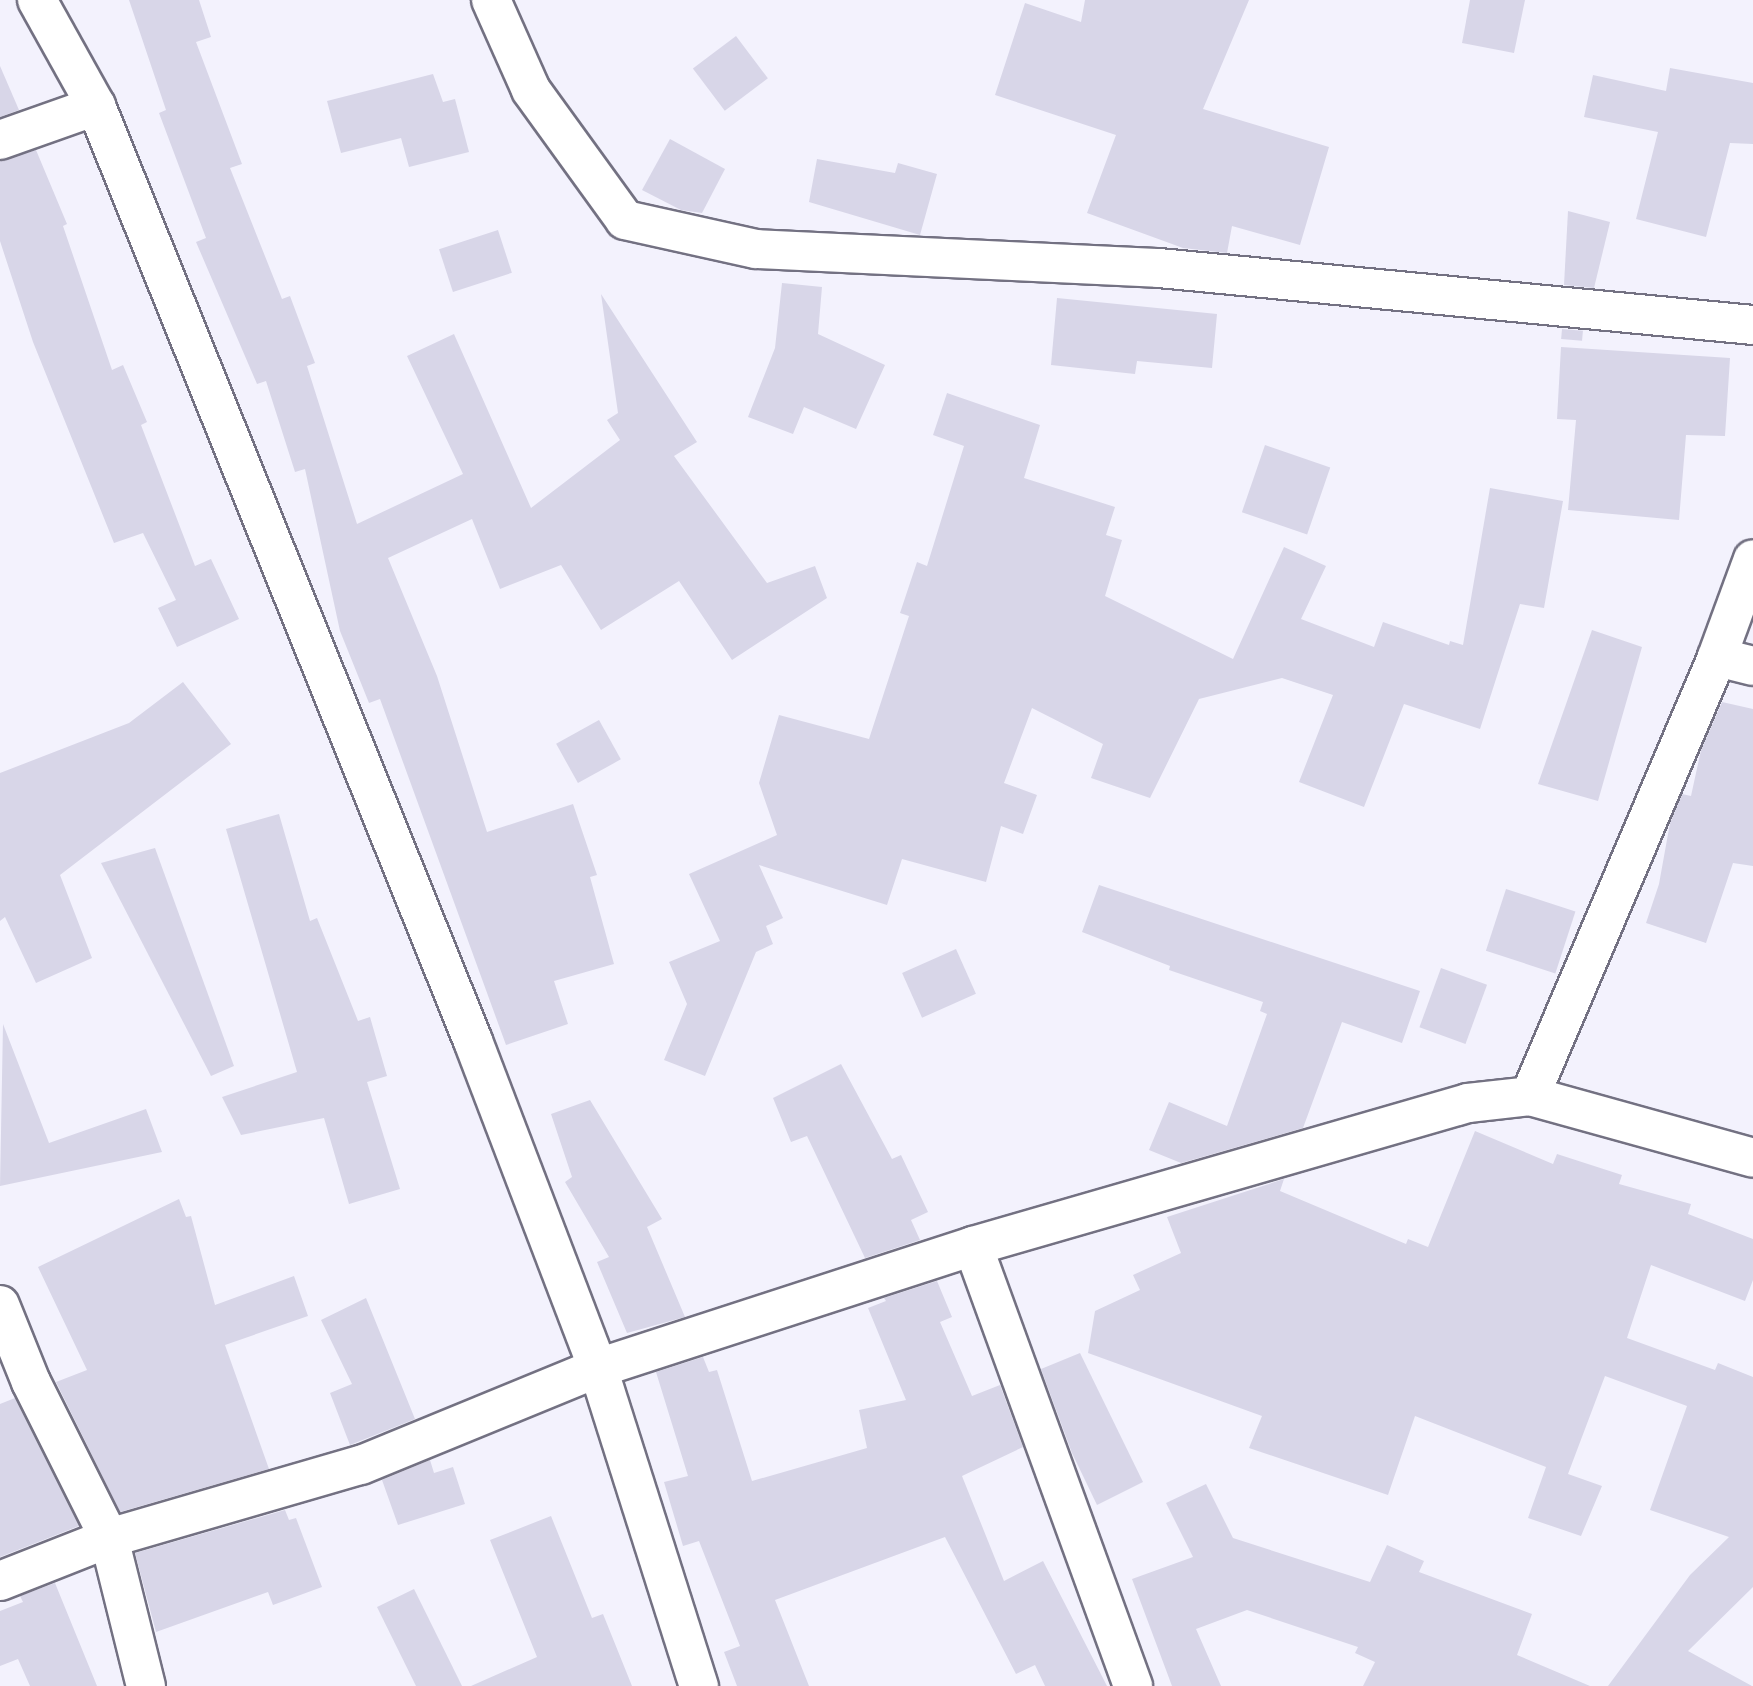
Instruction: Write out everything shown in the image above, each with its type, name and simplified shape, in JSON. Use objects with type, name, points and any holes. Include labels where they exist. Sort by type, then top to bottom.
[{"type":"street","points":[[37,0],[96,106],[467,1028],[598,1368],[699,1686]]},
{"type":"street","points":[[491,0],[531,90],[625,220],[756,249],[1159,268],[1753,325]]},
{"type":"street","points":[[0,140],[96,106]]},
{"type":"street","points":[[1530,1096],[1735,662],[1753,559]]},
{"type":"street","points":[[0,1581],[109,1538],[361,1465],[598,1368],[973,1246],[1468,1102],[1530,1096],[1753,1157]]},
{"type":"street","points":[[973,1246],[1133,1686]]},
{"type":"street","points":[[0,1305],[31,1382],[109,1538],[146,1686]]},
{"type":"building","points":[[129,0],[199,0],[211,37],[196,42],[242,164],[230,168],[282,299],[290,296],[315,363],[307,366],[357,524],[463,474],[407,356],[454,334],[531,508],[620,440],[607,420],[618,413],[601,294],[697,442],[674,456],[767,583],[815,566],[827,598],[732,660],[679,581],[601,630],[561,565],[500,589],[472,519],[388,558],[437,676],[487,832],[573,804],[597,875],[590,877],[614,964],[554,981],[568,1024],[506,1045],[380,699],[369,703],[340,631],[305,469],[295,472],[266,381],[257,384],[196,242],[206,238],[159,113],[166,110]]},
{"type":"building","points":[[1085,0],[1249,0],[1203,109],[1329,147],[1300,245],[1232,226],[1227,253],[1183,248],[1087,213],[1116,135],[995,95],[1025,3],[1081,22]]},
{"type":"building","points":[[1470,0],[1525,0],[1514,53],[1462,43]]},
{"type":"building","points":[[736,36],[768,78],[725,111],[693,68]]},
{"type":"building","points":[[0,66],[19,110],[0,117]]},
{"type":"building","points":[[1670,68],[1753,83],[1753,144],[1730,143],[1706,237],[1636,219],[1658,132],[1584,117],[1593,75],[1666,91]]},
{"type":"building","points":[[433,74],[443,102],[455,99],[469,152],[409,167],[401,138],[341,153],[327,101]]},
{"type":"building","points":[[670,139],[725,169],[702,213],[681,210],[642,190]]},
{"type":"building","points":[[36,150],[67,224],[63,226],[112,370],[123,365],[147,422],[141,425],[195,566],[211,559],[239,619],[177,647],[158,608],[176,600],[143,533],[114,543],[33,342],[0,241],[0,161]]},
{"type":"building","points":[[817,159],[895,173],[898,163],[937,174],[920,235],[809,202]]},
{"type":"building","points":[[1568,211],[1610,222],[1594,288],[1564,285]]},
{"type":"building","points":[[498,230],[512,273],[453,292],[439,249]]},
{"type":"building","points":[[782,283],[822,287],[818,334],[885,365],[856,429],[804,407],[793,434],[748,417],[775,348]]},
{"type":"building","points":[[1057,298],[1217,314],[1212,368],[1137,361],[1135,374],[1051,365]]},
{"type":"building","points":[[1562,329],[1583,331],[1582,341],[1561,339]]},
{"type":"building","points":[[1561,347],[1730,358],[1725,436],[1686,435],[1679,520],[1568,510],[1576,420],[1557,419]]},
{"type":"building","points":[[947,393],[1040,425],[1024,478],[1115,507],[1106,535],[1122,540],[1105,596],[1233,659],[1284,547],[1326,566],[1301,619],[1374,647],[1383,622],[1449,645],[1450,641],[1463,645],[1490,488],[1563,501],[1544,608],[1520,604],[1480,729],[1404,704],[1364,807],[1299,782],[1333,695],[1282,678],[1199,699],[1150,798],[1091,778],[1103,744],[1032,708],[1004,783],[1037,795],[1023,834],[1001,826],[986,882],[902,859],[887,905],[759,865],[783,918],[766,926],[773,944],[756,952],[705,1076],[664,1060],[687,1004],[669,962],[720,941],[689,874],[777,835],[759,783],[779,715],[869,739],[909,616],[900,613],[917,562],[927,566],[964,446],[933,435]]},
{"type":"building","points":[[1265,445],[1330,467],[1307,535],[1242,512]]},
{"type":"building","points":[[1592,630],[1642,647],[1598,801],[1538,784]]},
{"type":"building","points":[[183,682],[231,744],[60,875],[92,958],[36,983],[5,917],[0,921],[0,773],[129,723]]},
{"type":"building","points":[[1722,702],[1753,709],[1753,866],[1733,863],[1706,943],[1646,923],[1659,884],[1670,823],[1682,794],[1691,796],[1701,750]]},
{"type":"building","points":[[599,720],[621,759],[578,783],[556,744]]},
{"type":"building","points":[[279,814],[310,921],[317,918],[358,1021],[370,1017],[387,1076],[367,1082],[400,1189],[349,1204],[324,1118],[241,1135],[222,1097],[297,1072],[226,829]]},
{"type":"building","points":[[155,848],[234,1066],[211,1076],[101,863]]},
{"type":"building","points":[[1099,885],[1420,991],[1402,1043],[1342,1022],[1303,1128],[1181,1163],[1149,1150],[1169,1102],[1227,1126],[1267,1014],[1260,1011],[1263,1002],[1169,970],[1170,966],[1082,932]]},
{"type":"building","points":[[1506,889],[1575,912],[1555,973],[1486,951]]},
{"type":"building","points":[[956,949],[976,994],[922,1018],[902,973]]},
{"type":"building","points":[[1441,968],[1487,985],[1465,1044],[1419,1027]]},
{"type":"building","points":[[3,1024],[49,1143],[146,1109],[162,1152],[0,1186]]},
{"type":"building","points":[[841,1064],[892,1159],[901,1155],[928,1212],[911,1220],[920,1240],[865,1258],[807,1136],[791,1142],[773,1098]]},
{"type":"building","points":[[590,1100],[662,1219],[647,1227],[685,1317],[627,1333],[597,1262],[609,1257],[565,1182],[572,1177],[551,1114]]},
{"type":"building","points":[[1475,1131],[1553,1164],[1557,1154],[1622,1175],[1619,1184],[1691,1204],[1688,1214],[1753,1239],[1753,1280],[1745,1301],[1651,1265],[1627,1338],[1715,1370],[1718,1363],[1753,1377],[1753,1587],[1688,1651],[1752,1686],[1608,1686],[1690,1575],[1729,1537],[1650,1510],[1687,1406],[1605,1376],[1568,1474],[1602,1486],[1581,1536],[1528,1518],[1546,1467],[1415,1416],[1388,1495],[1249,1448],[1262,1416],[1088,1353],[1095,1311],[1140,1290],[1133,1275],[1181,1253],[1167,1217],[1284,1179],[1280,1191],[1406,1244],[1408,1239],[1428,1247]]},
{"type":"building","points":[[179,1199],[186,1217],[191,1216],[215,1305],[294,1276],[308,1316],[225,1345],[269,1469],[120,1512],[56,1382],[87,1370],[38,1267]]},
{"type":"building","points":[[937,1281],[952,1317],[940,1322],[972,1396],[1000,1385],[1023,1447],[962,1476],[1004,1581],[1043,1561],[1107,1686],[1045,1686],[1035,1665],[1016,1674],[945,1537],[775,1600],[809,1686],[737,1686],[724,1652],[740,1646],[699,1541],[683,1546],[664,1482],[688,1476],[656,1372],[703,1357],[709,1372],[717,1370],[752,1481],[867,1448],[859,1410],[906,1400],[868,1308],[886,1301],[884,1298]]},
{"type":"building","points":[[366,1298],[415,1419],[350,1445],[330,1393],[352,1384],[321,1320]]},
{"type":"building","points":[[1080,1353],[1143,1482],[1097,1505],[1072,1453],[1041,1369]]},
{"type":"building","points":[[15,1398],[79,1526],[0,1557],[0,1404]]},
{"type":"building","points":[[430,1460],[434,1473],[453,1467],[465,1504],[398,1525],[382,1480]]},
{"type":"building","points":[[1206,1484],[1233,1538],[1370,1582],[1387,1545],[1424,1561],[1419,1572],[1532,1614],[1517,1655],[1590,1686],[1363,1686],[1375,1662],[1355,1653],[1358,1647],[1247,1610],[1196,1629],[1221,1686],[1172,1686],[1132,1579],[1193,1557],[1166,1503]]},
{"type":"building","points":[[285,1510],[289,1520],[296,1518],[322,1587],[273,1605],[268,1592],[156,1632],[135,1553]]},
{"type":"building","points":[[551,1516],[592,1618],[603,1614],[632,1686],[471,1686],[537,1657],[490,1540]]},
{"type":"building","points":[[55,1583],[97,1686],[30,1686],[18,1659],[0,1666],[0,1611],[23,1602],[20,1596]]},
{"type":"building","points":[[414,1589],[462,1686],[416,1686],[377,1607]]}]
